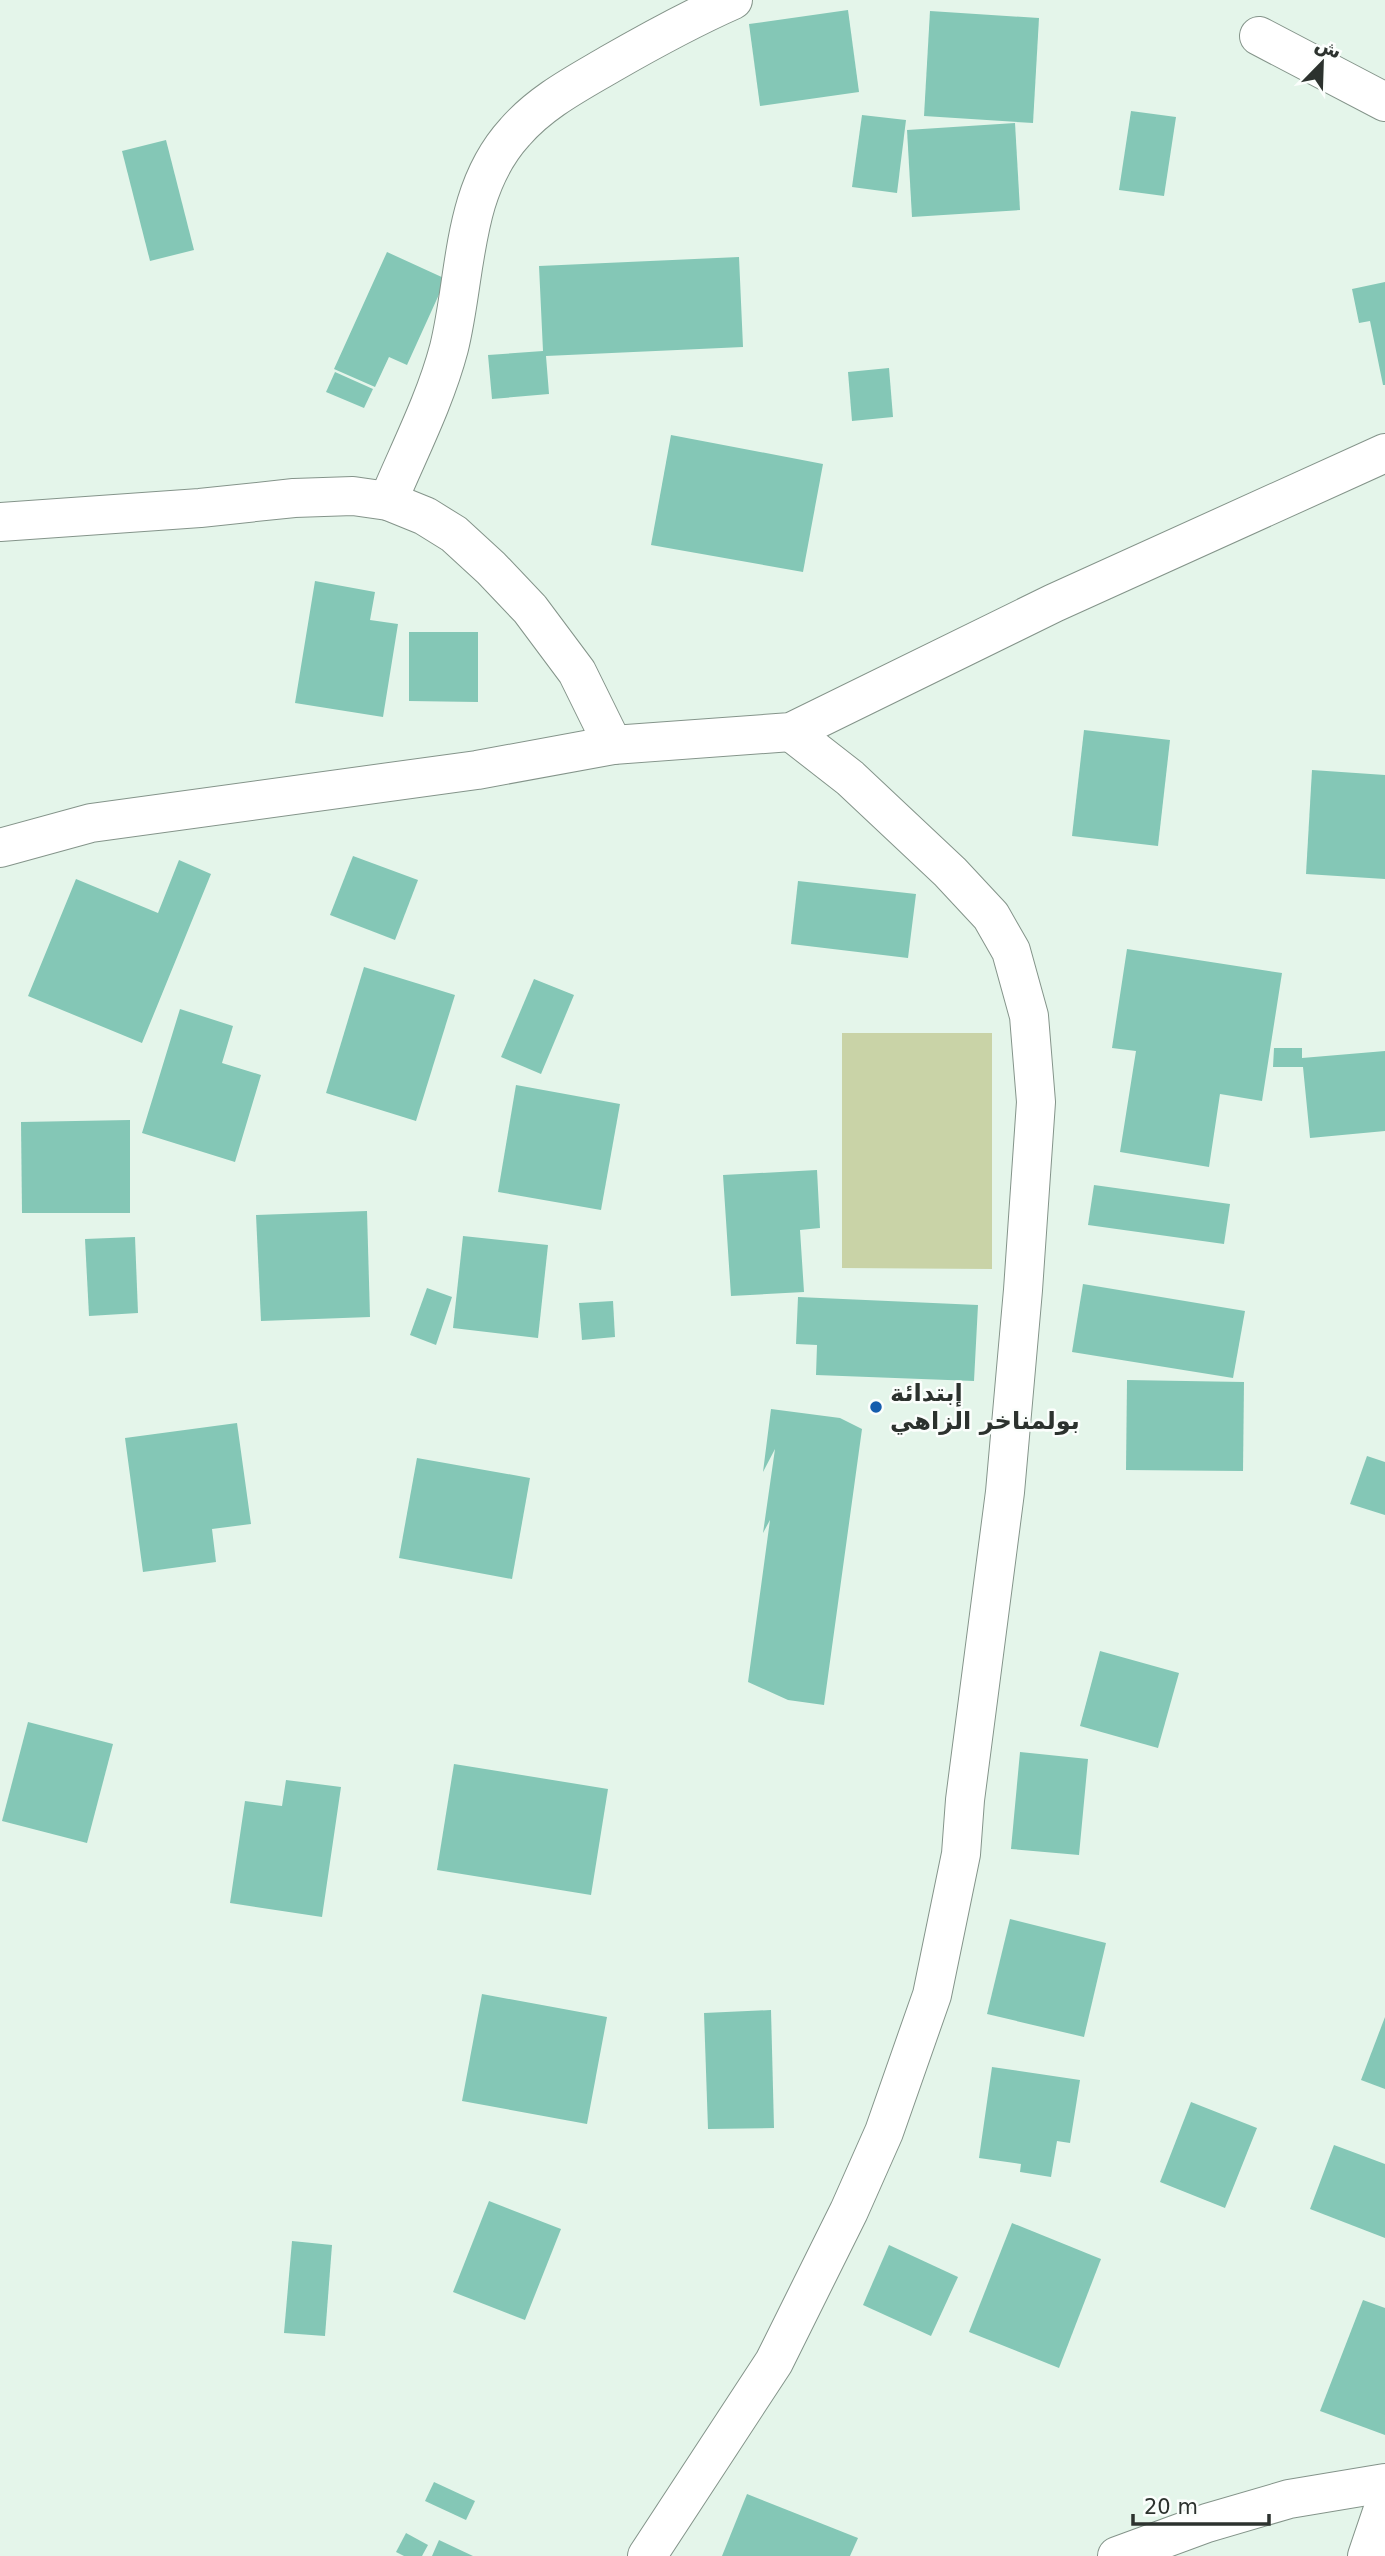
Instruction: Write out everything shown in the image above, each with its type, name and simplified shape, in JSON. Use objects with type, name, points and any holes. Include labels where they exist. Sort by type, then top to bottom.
[{"type":"street","points":[[388,501],[433,397],[449,348],[466,238],[477,200],[492,167],[514,132],[556,95],[685,21],[733,0]]},
{"type":"street","points":[[1259,36],[1385,102]]},
{"type":"street","points":[[0,848],[90,823],[477,770],[613,745],[791,732],[1067,597],[1385,453]]},
{"type":"street","points":[[0,522],[200,508],[294,498],[353,496],[388,501],[425,516],[454,534],[530,609],[576,672],[613,745]]},
{"type":"street","points":[[648,2556],[774,2362],[849,2211],[884,2132],[932,1995],[961,1854],[965,1800],[1005,1492],[1023,1290],[1037,1102],[1029,1016],[1011,951],[991,916],[950,872],[850,778],[791,732]]},
{"type":"street","points":[[1117,2556],[1206,2523],[1289,2499],[1385,2483]]},
{"type":"street","points":[[1367,2556],[1385,2503]]},
{"type":"green space","points":[[842,1033],[992,1033],[992,1269],[842,1268]]},
{"type":"building","points":[[848,10],[859,92],[760,106],[749,24]]},
{"type":"building","points":[[930,11],[1039,18],[1033,123],[924,116]]},
{"type":"building","points":[[1131,111],[1176,117],[1164,196],[1119,190]]},
{"type":"building","points":[[862,115],[906,120],[897,193],[852,187]]},
{"type":"building","points":[[1015,123],[1020,210],[912,217],[907,130]]},
{"type":"building","points":[[166,140],[194,250],[150,261],[122,151]]},
{"type":"building","points":[[387,252],[446,279],[407,365],[389,357],[375,387],[334,369]]},
{"type":"building","points":[[739,257],[743,347],[546,356],[549,394],[492,399],[488,355],[543,351],[539,266]]},
{"type":"building","points":[[1385,282],[1383,385],[1370,321],[1359,323],[1352,289]]},
{"type":"building","points":[[889,368],[893,417],[852,421],[848,372]]},
{"type":"building","points":[[335,372],[373,389],[364,408],[326,392]]},
{"type":"building","points":[[671,435],[823,464],[803,572],[651,545]]},
{"type":"building","points":[[315,581],[375,592],[370,620],[398,624],[383,717],[295,703]]},
{"type":"building","points":[[409,632],[478,632],[478,702],[409,701]]},
{"type":"building","points":[[1084,730],[1170,740],[1158,846],[1072,836]]},
{"type":"building","points":[[1312,770],[1385,775],[1385,879],[1306,874]]},
{"type":"building","points":[[353,856],[418,880],[395,940],[330,915]]},
{"type":"building","points":[[179,860],[211,874],[142,1043],[28,996],[76,879],[158,913]]},
{"type":"building","points":[[798,881],[916,894],[908,958],[791,944]]},
{"type":"building","points":[[1127,949],[1282,973],[1262,1101],[1220,1094],[1209,1167],[1120,1152],[1136,1051],[1112,1048]]},
{"type":"building","points":[[364,967],[455,995],[416,1121],[326,1093]]},
{"type":"building","points":[[534,979],[574,995],[541,1074],[501,1057]]},
{"type":"building","points":[[180,1009],[233,1026],[222,1063],[261,1075],[235,1162],[142,1133]]},
{"type":"building","points":[[1274,1048],[1302,1048],[1302,1058],[1385,1051],[1385,1131],[1310,1138],[1303,1067],[1273,1067]]},
{"type":"building","points":[[516,1085],[620,1104],[601,1210],[498,1192]]},
{"type":"building","points":[[130,1120],[130,1213],[22,1213],[21,1122]]},
{"type":"building","points":[[817,1170],[820,1228],[800,1230],[804,1292],[731,1296],[723,1175]]},
{"type":"building","points":[[1094,1185],[1230,1204],[1224,1244],[1088,1225]]},
{"type":"building","points":[[367,1211],[370,1317],[261,1321],[256,1215]]},
{"type":"building","points":[[463,1236],[548,1245],[538,1338],[453,1328]]},
{"type":"building","points":[[135,1237],[138,1313],[89,1316],[85,1239]]},
{"type":"building","points":[[1083,1284],[1245,1311],[1233,1378],[1072,1352]]},
{"type":"building","points":[[427,1288],[452,1297],[436,1345],[410,1335]]},
{"type":"building","points":[[798,1297],[978,1305],[974,1381],[816,1375],[817,1345],[796,1344]]},
{"type":"building","points":[[613,1301],[615,1337],[582,1340],[579,1303]]},
{"type":"building","points":[[1127,1380],[1244,1382],[1243,1471],[1126,1470]]},
{"type":"building","points":[[771,1409],[840,1418],[862,1429],[824,1705],[788,1700],[748,1682],[770,1520],[763,1533],[775,1449],[763,1472]]},
{"type":"building","points":[[237,1423],[251,1524],[212,1529],[216,1562],[143,1572],[125,1438]]},
{"type":"building","points":[[1367,1456],[1385,1462],[1385,1515],[1350,1504]]},
{"type":"building","points":[[417,1458],[530,1478],[512,1579],[399,1558]]},
{"type":"building","points":[[1100,1651],[1179,1673],[1158,1748],[1080,1726]]},
{"type":"building","points":[[28,1722],[113,1744],[87,1843],[2,1821]]},
{"type":"building","points":[[1020,1752],[1088,1759],[1079,1855],[1011,1849]]},
{"type":"building","points":[[454,1764],[608,1789],[591,1895],[437,1870]]},
{"type":"building","points":[[286,1780],[341,1787],[322,1917],[230,1903],[245,1801],[282,1806]]},
{"type":"building","points":[[1010,1919],[1106,1943],[1084,2037],[987,2014]]},
{"type":"building","points":[[482,1994],[607,2017],[587,2124],[462,2101]]},
{"type":"building","points":[[771,2010],[774,2128],[708,2129],[704,2013]]},
{"type":"building","points":[[1385,2017],[1385,2089],[1361,2080]]},
{"type":"building","points":[[992,2067],[1080,2080],[1070,2143],[1057,2141],[1051,2177],[1020,2172],[1021,2164],[979,2158]]},
{"type":"building","points":[[1191,2102],[1257,2128],[1225,2208],[1160,2182]]},
{"type":"building","points":[[1334,2145],[1385,2164],[1385,2238],[1310,2209]]},
{"type":"building","points":[[489,2201],[561,2229],[525,2320],[453,2292]]},
{"type":"building","points":[[1012,2223],[1101,2259],[1059,2368],[969,2332]]},
{"type":"building","points":[[292,2241],[332,2245],[325,2336],[284,2333]]},
{"type":"building","points":[[889,2245],[958,2277],[931,2336],[863,2305]]},
{"type":"building","points":[[1363,2300],[1385,2308],[1385,2435],[1320,2411]]},
{"type":"building","points":[[434,2482],[475,2501],[466,2520],[425,2501]]},
{"type":"building","points":[[747,2494],[858,2538],[850,2556],[722,2556]]},
{"type":"building","points":[[406,2533],[428,2545],[422,2556],[404,2556],[396,2552]]},
{"type":"building","points":[[439,2540],[473,2556],[432,2556]]},
{"type":"place","name":"إبتدائة بولمناخر الزاهي","points":[[876,1407]]}]
